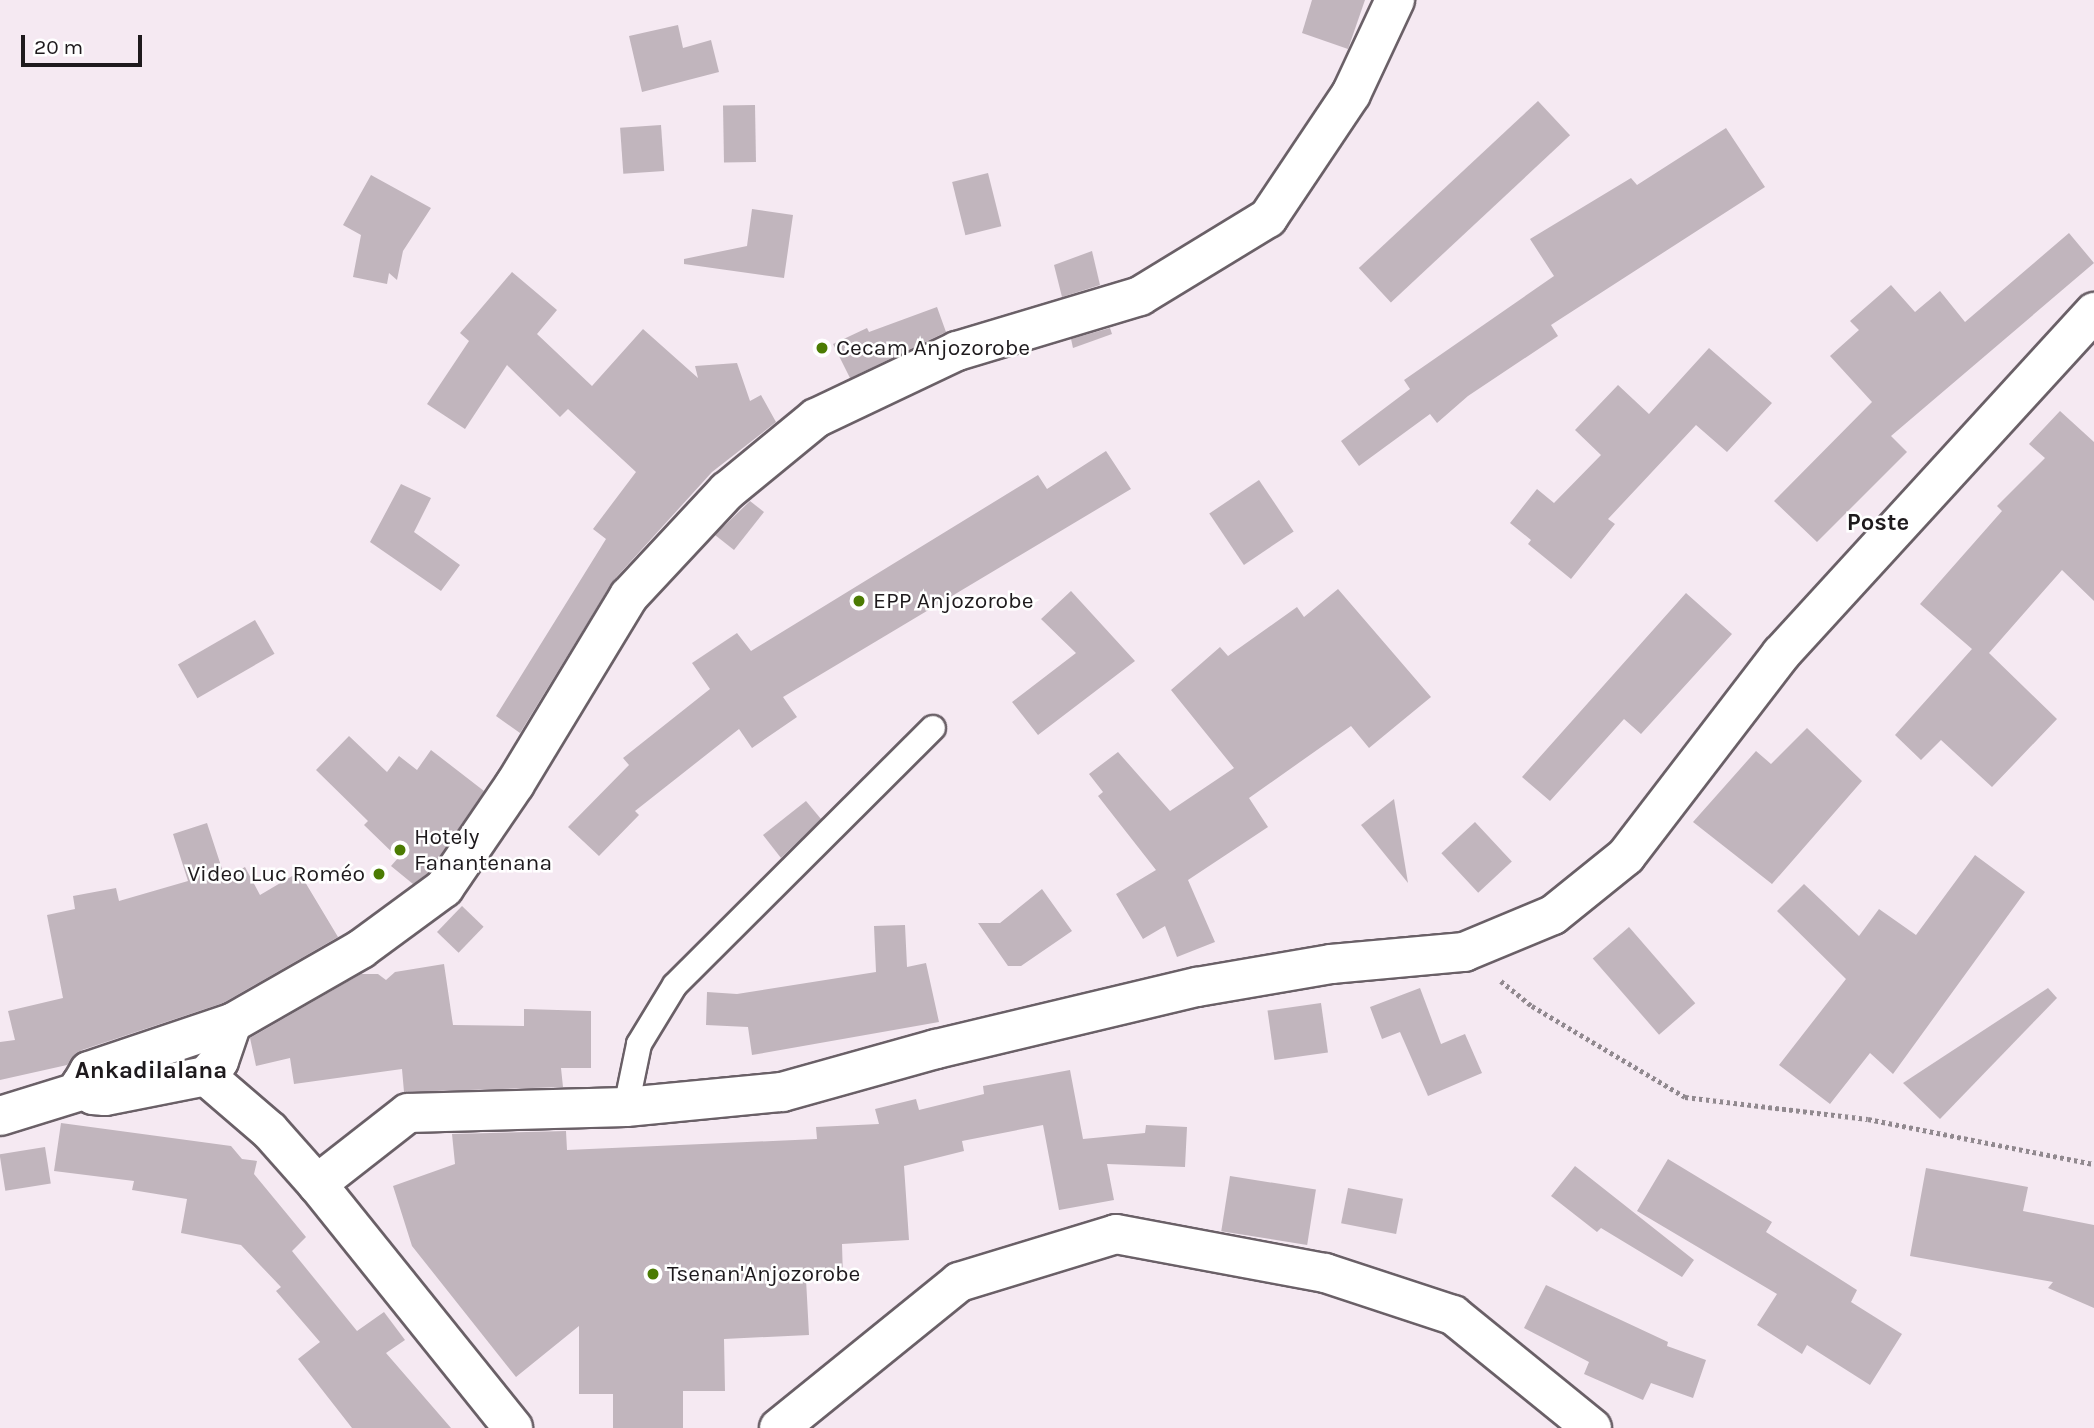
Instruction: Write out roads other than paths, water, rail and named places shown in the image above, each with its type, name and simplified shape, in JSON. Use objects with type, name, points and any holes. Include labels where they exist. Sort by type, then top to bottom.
[{"type":"street","points":[[84,1090],[82,1077],[89,1071],[232,1023],[361,949],[444,888],[515,784],[629,596],[727,491],[816,418],[957,351],[1140,296],[1268,218],[1351,94],[1395,0]]},
{"type":"street","points":[[317,1184],[408,1113],[625,1107],[782,1092],[936,1049],[1197,987],[1331,964],[1464,952],[1553,915],[1626,856],[1781,654],[2094,312]]},
{"type":"street","points":[[0,1116],[84,1090],[105,1096],[206,1076],[219,1061],[232,1023]]},
{"type":"street","points":[[206,1076],[270,1130],[317,1184],[513,1428]]},
{"type":"street","points":[[779,1428],[959,1282],[1116,1234],[1325,1273],[1452,1315],[1592,1428]]},
{"type":"lane","points":[[625,1107],[639,1044],[675,985],[933,728]]},
{"type":"place","name":"Cecam Anjozorobe","points":[[822,348]]},
{"type":"place","name":"EPP Anjozorobe","points":[[859,601]]},
{"type":"place","name":"Hotely Fanantenana","points":[[400,850]]},
{"type":"place","name":"Video Luc Roméo","points":[[379,874]]},
{"type":"place","name":"Tsenan'Anjozorobe","points":[[653,1274]]},
{"type":"district","name":"Poste","points":[[1878,523]]},
{"type":"district","name":"Ankadilalana","points":[[151,1071]]}]
